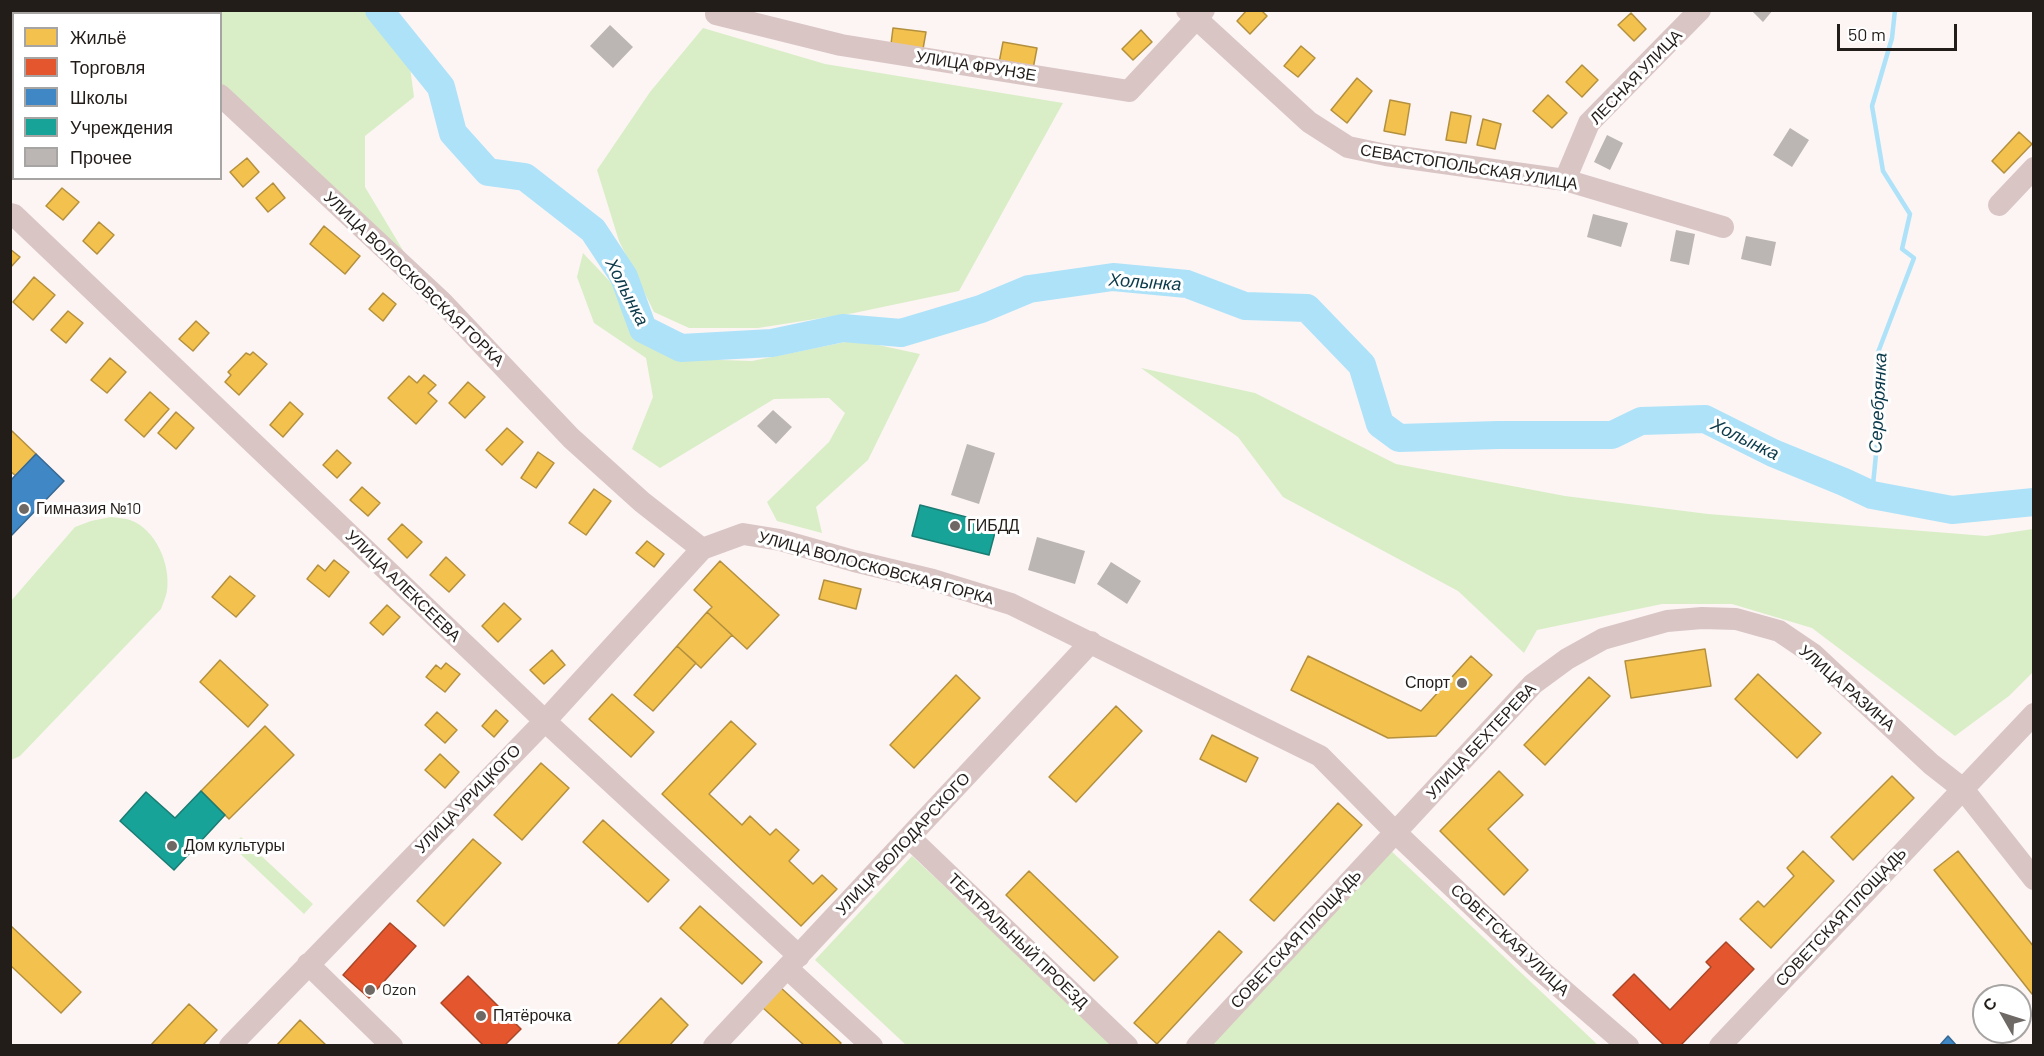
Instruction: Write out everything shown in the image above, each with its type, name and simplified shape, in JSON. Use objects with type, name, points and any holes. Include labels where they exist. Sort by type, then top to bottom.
[{"type":"street","name":"ЛЕСНАЯ УЛИЦА","points":[[1564,180],[1589,123],[1700,10]]},
{"type":"street","name":"УЛИЦА ФРУНЗЕ","points":[[717,12],[841,45],[1129,91],[1196,13]]},
{"type":"street","name":"СЕВАСТОПОЛЬСКАЯ УЛИЦА","points":[[1196,13],[1309,122],[1348,147],[1386,155],[1564,180],[1723,227]]},
{"type":"street","name":"УЛИЦА ВОЛОСКОВСКАЯ ГОРКА","points":[[222,97],[442,302],[572,438],[642,502],[702,549],[742,534],[780,540],[1011,603],[1320,756],[1395,832]]},
{"type":"street","points":[[1999,205],[2034,168]]},
{"type":"street","name":"УЛИЦА АЛЕКСЕЕВА","points":[[10,214],[23,223],[545,721],[793,962],[872,1046]]},
{"type":"street","name":"УЛИЦА УРИЦКОГО","points":[[231,1046],[545,721],[702,549]]},
{"type":"street","name":"УЛИЦА РАЗИНА","points":[[1603,639],[1667,621],[1702,618],[1736,620],[1779,632],[1813,654],[1931,764],[1963,789],[2034,879]]},
{"type":"street","name":"УЛИЦА БЕХТЕРЕВА","points":[[1395,832],[1533,684],[1567,659],[1603,639]]},
{"type":"street","name":"УЛИЦА ВОЛОДАРСКОГО","points":[[714,1046],[1091,642]]},
{"type":"street","name":"СОВЕТСКАЯ ПЛОЩАДЬ","points":[[1720,1046],[2034,714]]},
{"type":"street","name":"СОВЕТСКАЯ ПЛОЩАДЬ","points":[[1197,1046],[1395,832]]},
{"type":"street","name":"СОВЕТСКАЯ УЛИЦА","points":[[1395,832],[1539,969],[1628,1046]]},
{"type":"street","name":"ТЕАТРАЛЬНЫЙ ПРОЕЗД","points":[[909,837],[1127,1046]]},
{"type":"street","points":[[308,964],[392,1046]]},
{"type":"green space","points":[[11,10],[58,11],[12,12],[11,72]]},
{"type":"green space","points":[[373,11],[410,67],[414,97],[365,136],[365,187],[422,282],[222,93],[222,12],[135,12]]},
{"type":"green space","points":[[703,28],[825,64],[1063,103],[959,291],[854,313],[758,328],[689,328],[654,312],[619,241],[597,170],[650,92]]},
{"type":"green space","points":[[583,253],[619,291],[641,341],[690,359],[752,361],[855,340],[920,354],[868,460],[816,507],[822,533],[777,521],[767,502],[829,442],[845,413],[829,398],[774,399],[660,468],[632,449],[653,397],[646,358],[594,323],[577,277]]},
{"type":"green space","points":[[1141,368],[1255,393],[1396,464],[1565,496],[1708,514],[1986,536],[2033,529],[2033,672],[2009,696],[1955,736],[1812,628],[1732,604],[1662,604],[1537,630],[1524,653],[1458,591],[1283,497],[1238,437]]},
{"type":"green space","points":[[111,517],[128,519],[139,525],[147,531],[160,549],[168,581],[167,593],[161,609],[20,756],[11,760],[11,601],[75,527]]},
{"type":"green space","points":[[241,837],[313,904],[304,914],[232,846]]},
{"type":"green space","points":[[1388,848],[1598,1045],[1211,1046]]},
{"type":"green space","points":[[912,856],[1114,1045],[906,1045],[815,960]]},
{"type":"building: Жильё","points":[[1247,10],[1261,10],[1267,16],[1250,34],[1237,21]]},
{"type":"building: Жильё","points":[[1631,13],[1646,29],[1634,41],[1618,25]]},
{"type":"building: Жильё","points":[[893,28],[926,32],[923,49],[891,44]]},
{"type":"building: Жильё","points":[[1141,30],[1152,42],[1133,60],[1122,49]]},
{"type":"building: Жильё","points":[[1003,42],[1037,48],[1033,69],[999,63]]},
{"type":"building: Жильё","points":[[1301,46],[1315,58],[1298,77],[1284,66]]},
{"type":"building: Жильё","points":[[1582,65],[1598,80],[1582,97],[1566,82]]},
{"type":"building: Жильё","points":[[1357,78],[1372,91],[1347,123],[1331,110]]},
{"type":"building: Жильё","points":[[1548,95],[1567,113],[1552,128],[1533,111]]},
{"type":"building: Жильё","points":[[1390,100],[1410,104],[1405,135],[1384,131]]},
{"type":"building: Жильё","points":[[1451,112],[1471,116],[1466,143],[1446,140]]},
{"type":"building: Жильё","points":[[1483,119],[1501,124],[1495,149],[1477,145]]},
{"type":"building: Жильё","points":[[2019,132],[2032,144],[2004,173],[1992,161]]},
{"type":"building: Жильё","points":[[247,158],[259,172],[243,187],[230,172]]},
{"type":"building: Жильё","points":[[273,183],[285,198],[268,212],[256,198]]},
{"type":"building: Жильё","points":[[62,188],[79,202],[63,220],[46,206]]},
{"type":"building: Жильё","points":[[99,222],[114,235],[97,254],[83,241]]},
{"type":"building: Жильё","points":[[324,226],[360,256],[345,274],[310,244]]},
{"type":"building: Жильё","points":[[10,249],[20,257],[10,268]]},
{"type":"building: Жильё","points":[[34,277],[55,295],[33,320],[13,302]]},
{"type":"building: Жильё","points":[[383,293],[396,304],[383,321],[369,309]]},
{"type":"building: Жильё","points":[[68,311],[83,323],[66,343],[51,330]]},
{"type":"building: Жильё","points":[[196,321],[209,333],[193,351],[179,339]]},
{"type":"building: Жильё","points":[[253,352],[267,364],[239,395],[225,382],[231,375],[228,372],[246,353],[250,355]]},
{"type":"building: Жильё","points":[[110,358],[126,372],[107,393],[91,380]]},
{"type":"building: Жильё","points":[[424,375],[436,385],[428,393],[437,401],[416,424],[388,398],[409,376],[417,383]]},
{"type":"building: Жильё","points":[[468,382],[485,397],[465,418],[449,403]]},
{"type":"building: Жильё","points":[[150,392],[169,409],[144,437],[125,420]]},
{"type":"building: Жильё","points":[[290,402],[303,414],[283,437],[270,425]]},
{"type":"building: Жильё","points":[[176,412],[194,428],[176,449],[158,433]]},
{"type":"building: Жильё","points":[[507,428],[523,442],[502,465],[486,450]]},
{"type":"building: Жильё","points":[[12,431],[36,454],[16,476],[10,471],[10,433]]},
{"type":"building: Жильё","points":[[337,450],[351,463],[337,478],[323,465]]},
{"type":"building: Жильё","points":[[538,452],[554,463],[536,488],[521,478]]},
{"type":"building: Жильё","points":[[362,487],[380,503],[368,516],[350,500]]},
{"type":"building: Жильё","points":[[594,489],[611,501],[586,535],[569,523]]},
{"type":"building: Жильё","points":[[402,524],[422,542],[407,558],[388,539]]},
{"type":"building: Жильё","points":[[647,541],[664,554],[654,567],[636,553]]},
{"type":"building: Жильё","points":[[446,557],[465,575],[449,592],[430,575]]},
{"type":"building: Жильё","points":[[334,560],[349,572],[329,597],[307,579],[318,565],[325,571]]},
{"type":"building: Жильё","points":[[720,561],[779,615],[747,649],[707,612],[712,607],[694,590]]},
{"type":"building: Жильё","points":[[230,576],[255,596],[236,617],[212,597]]},
{"type":"building: Жильё","points":[[824,580],[861,589],[856,609],[819,599]]},
{"type":"building: Жильё","points":[[504,603],[521,619],[498,642],[482,626]]},
{"type":"building: Жильё","points":[[387,605],[400,617],[383,635],[370,623]]},
{"type":"building: Жильё","points":[[707,612],[732,635],[701,668],[677,646]]},
{"type":"building: Жильё","points":[[677,646],[696,663],[653,711],[634,695]]},
{"type":"building: Жильё","points":[[1705,649],[1711,686],[1631,698],[1625,661]]},
{"type":"building: Жильё","points":[[552,650],[565,665],[544,684],[530,670]]},
{"type":"building: Жильё","points":[[1308,656],[1421,711],[1471,656],[1492,675],[1436,736],[1388,738],[1291,690]]},
{"type":"building: Жильё","points":[[220,660],[268,705],[248,727],[200,682]]},
{"type":"building: Жильё","points":[[446,663],[460,674],[445,692],[426,677],[436,665],[441,669]]},
{"type":"building: Жильё","points":[[1758,674],[1821,733],[1797,758],[1735,699]]},
{"type":"building: Жильё","points":[[956,675],[980,698],[914,768],[890,745]]},
{"type":"building: Жильё","points":[[1589,677],[1610,696],[1545,765],[1524,745]]},
{"type":"building: Жильё","points":[[612,694],[654,732],[631,757],[589,719]]},
{"type":"building: Жильё","points":[[1116,706],[1142,731],[1076,802],[1049,777]]},
{"type":"building: Жильё","points":[[496,710],[508,721],[494,737],[482,726]]},
{"type":"building: Жильё","points":[[437,712],[457,730],[445,743],[425,725]]},
{"type":"building: Жильё","points":[[731,721],[756,744],[709,794],[742,825],[750,816],[770,835],[776,829],[799,850],[789,861],[813,884],[822,875],[837,889],[801,926],[662,794]]},
{"type":"building: Жильё","points":[[265,726],[294,755],[229,819],[201,791]]},
{"type":"building: Жильё","points":[[1212,735],[1258,758],[1246,782],[1200,759]]},
{"type":"building: Жильё","points":[[440,754],[459,772],[445,788],[425,770]]},
{"type":"building: Жильё","points":[[541,763],[569,788],[522,840],[494,815]]},
{"type":"building: Жильё","points":[[1499,771],[1523,795],[1488,829],[1528,870],[1504,895],[1440,831]]},
{"type":"building: Жильё","points":[[1892,776],[1914,798],[1853,860],[1831,837]]},
{"type":"building: Жильё","points":[[1338,803],[1362,825],[1274,921],[1250,900]]},
{"type":"building: Жильё","points":[[603,820],[669,880],[648,902],[583,842]]},
{"type":"building: Жильё","points":[[473,839],[501,863],[444,926],[417,901]]},
{"type":"building: Жильё","points":[[1803,851],[1834,881],[1771,948],[1740,919],[1758,901],[1764,907],[1794,876],[1787,868]]},
{"type":"building: Жильё","points":[[1958,851],[2034,947],[2034,993],[2032,994],[2032,984],[2024,984],[1934,870]]},
{"type":"building: Жильё","points":[[1029,871],[1118,957],[1094,981],[1006,895]]},
{"type":"building: Жильё","points":[[700,906],[762,962],[742,984],[680,928]]},
{"type":"building: Жильё","points":[[10,925],[81,992],[61,1013],[10,965]]},
{"type":"building: Жильё","points":[[1219,931],[1242,952],[1157,1044],[1134,1023]]},
{"type":"building: Жильё","points":[[780,987],[841,1043],[838,1046],[805,1046],[762,1007]]},
{"type":"building: Жильё","points":[[661,998],[688,1025],[669,1046],[616,1046]]},
{"type":"building: Жильё","points":[[189,1004],[217,1030],[202,1046],[150,1046]]},
{"type":"building: Жильё","points":[[300,1020],[327,1046],[276,1046]]},
{"type":"building: Торговля","points":[[390,923],[416,946],[369,998],[343,975]]},
{"type":"building: Торговля","points":[[1726,942],[1754,969],[1680,1046],[1665,1046],[1613,995],[1634,974],[1670,1010],[1711,967],[1706,962]]},
{"type":"building: Торговля","name":"Пятёрочка","points":[[468,976],[521,1029],[504,1046],[484,1046],[441,1003]]},
{"type":"building: Школы","name":"Гимназия №10","points":[[36,454],[64,481],[10,537],[10,481]]},
{"type":"building: Школы","points":[[1948,1036],[1957,1046],[1939,1046]]},
{"type":"building: Учреждения","points":[[920,505],[997,525],[989,555],[912,536]]},
{"type":"building: Учреждения","name":"Дом культуры","points":[[201,791],[225,815],[174,870],[120,821],[146,792],[175,818]]},
{"type":"building: Прочее","points":[[1751,10],[1773,10],[1763,22]]},
{"type":"building: Прочее","points":[[610,25],[633,47],[613,68],[590,46]]},
{"type":"building: Прочее","points":[[1790,128],[1809,140],[1792,167],[1773,155]]},
{"type":"building: Прочее","points":[[1607,135],[1623,143],[1610,170],[1594,162]]},
{"type":"building: Прочее","points":[[1593,214],[1628,223],[1621,247],[1587,237]]},
{"type":"building: Прочее","points":[[1676,230],[1695,234],[1689,265],[1670,261]]},
{"type":"building: Прочее","points":[[1746,236],[1776,242],[1771,266],[1741,259]]},
{"type":"building: Прочее","points":[[773,410],[792,427],[776,444],[757,426]]},
{"type":"building: Прочее","points":[[967,444],[995,453],[979,504],[951,495]]},
{"type":"building: Прочее","points":[[1037,537],[1085,551],[1075,584],[1028,570]]},
{"type":"building: Прочее","points":[[1111,562],[1141,581],[1127,604],[1097,584]]},
{"type":"waterway","name":"Холынка","points":[[379,10],[441,87],[453,133],[488,172],[525,177],[593,230],[624,277],[643,329],[681,348],[772,343],[843,328],[901,333],[981,309],[1029,289],[1113,277],[1187,284],[1245,306],[1307,308],[1362,365],[1380,424],[1399,438],[1612,435],[1641,421],[1705,419],[1773,453],[1872,495],[1952,510],[2034,502]]},
{"type":"waterway","name":"Серебрянка","points":[[1872,495],[1878,434],[1877,355],[1914,258],[1902,249],[1910,214],[1883,171],[1872,106],[1892,38],[1895,10]]},
{"type":"place","name":"Гимназия №10","points":[[24,509]]},
{"type":"place","name":"ГИБДД","points":[[955,526]]},
{"type":"place","name":"Спорт","points":[[1462,683]]},
{"type":"place","name":"Дом культуры","points":[[172,846]]},
{"type":"place","name":"Ozon","points":[[370,990]]},
{"type":"place","name":"Пятёрочка","points":[[481,1016]]}]
